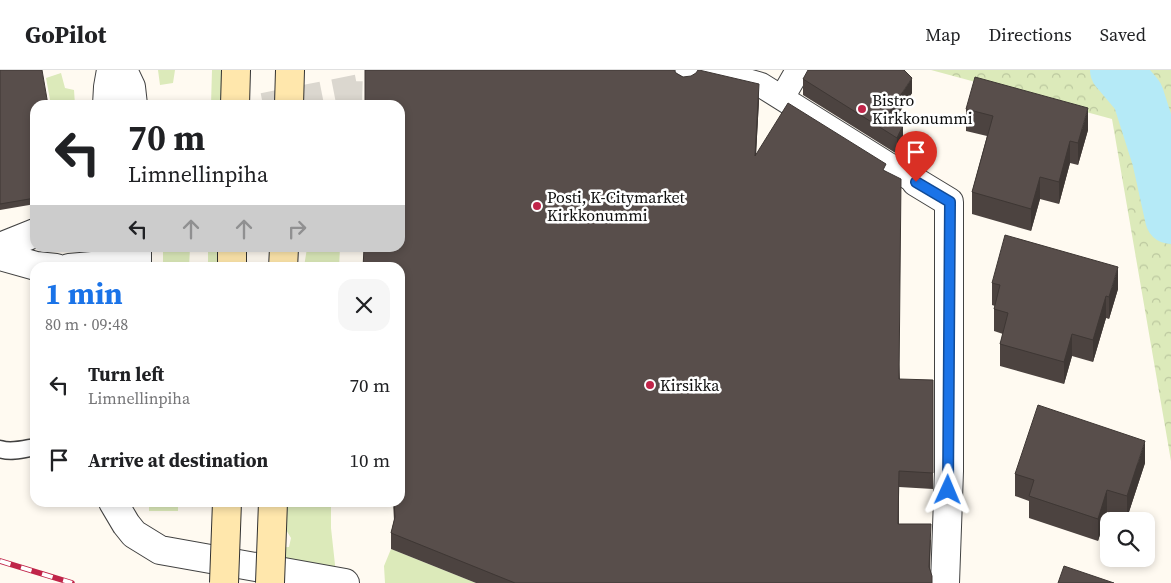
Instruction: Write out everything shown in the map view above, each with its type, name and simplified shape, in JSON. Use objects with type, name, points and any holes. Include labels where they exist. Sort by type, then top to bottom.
[{"type":"main road","points":[[235,100],[236,70]]},
{"type":"main road","points":[[289,100],[290,70]]},
{"type":"main road","points":[[224,583],[227,507]]},
{"type":"main road","points":[[270,583],[273,507]]},
{"type":"street","points":[[107,100],[110,70]]},
{"type":"street","points":[[124,70],[131,87],[132,100]]},
{"type":"street","points":[[710,70],[761,85],[950,202],[949,471],[946,583]]},
{"type":"street","points":[[782,98],[798,70]]},
{"type":"street","points":[[0,247],[30,235]]},
{"type":"street","points":[[104,260],[125,252]]},
{"type":"street","points":[[0,256],[30,264]]},
{"type":"street","points":[[123,510],[134,534],[160,550],[345,583]]},
{"type":"lane","points":[[0,449],[5,451],[30,448]]},
{"type":"green space","points":[[158,70],[175,70],[173,83],[160,85]]},
{"type":"green space","points":[[212,70],[226,70],[225,100],[211,100]]},
{"type":"green space","points":[[931,70],[1171,70],[1171,461],[1112,119]]},
{"type":"green space","points":[[61,73],[65,88],[74,90],[75,100],[50,100],[46,78]]},
{"type":"green space","points":[[163,252],[190,252],[189,262],[163,262]]},
{"type":"green space","points":[[208,252],[224,252],[224,262],[208,262]]},
{"type":"green space","points":[[306,252],[340,252],[339,262],[305,262]]},
{"type":"green space","points":[[149,507],[178,507],[178,511],[149,511]]},
{"type":"green space","points":[[275,507],[331,507],[331,528],[337,583],[268,583],[270,548],[289,547],[291,538],[278,517]]},
{"type":"green space","points":[[391,549],[476,583],[385,583],[384,566]]},
{"type":"water","points":[[1108,70],[1126,70],[1133,78],[1138,96]]},
{"type":"building","points":[[0,70],[42,70],[47,100],[30,100],[30,199],[0,204]]},
{"type":"building","name":"Kirsikka","points":[[365,70],[674,70],[683,77],[691,76],[699,70],[759,84],[755,156],[788,103],[886,164],[883,170],[901,179],[899,379],[933,380],[933,473],[899,471],[898,524],[931,524],[929,567],[932,583],[515,583],[391,533],[395,517],[394,507],[405,507],[405,262],[363,262],[364,252],[405,252],[405,100],[365,100]]},
{"type":"building","name":"Bistro Kirkkonummi","points":[[808,70],[904,70],[912,78],[888,114],[903,125],[897,138],[803,79]]},
{"type":"building","points":[[975,77],[1088,108],[1078,143],[1070,141],[1059,182],[1040,177],[1031,209],[972,192],[993,116],[966,109]]},
{"type":"building","points":[[1005,235],[1118,267],[1109,297],[1106,296],[1093,340],[1072,334],[1064,362],[1000,344],[1008,313],[994,309],[1000,285],[992,283]]},
{"type":"building","points":[[1038,405],[1145,441],[1127,496],[1107,490],[1098,519],[1029,496],[1034,480],[1015,474]]},
{"type":"building","points":[[1064,566],[1114,583],[1058,583]]},
{"type":"waterway","points":[[1116,70],[1138,96],[1158,159],[1171,218]]},
{"type":"tunnel","points":[[350,100],[351,70]]},
{"type":"tunnel","points":[[289,100],[442,70]]},
{"type":"railway","points":[[0,561],[72,583]]},
{"type":"place","name":"Bistro Kirkkonummi","points":[[862,109]]},
{"type":"place","name":"Posti, K-Citymarket Kirkkonummi","points":[[537,206]]},
{"type":"place","name":"Kirsikka","points":[[650,385]]},
{"type":"route","points":[[916,182],[950,202],[948,490]]}]
